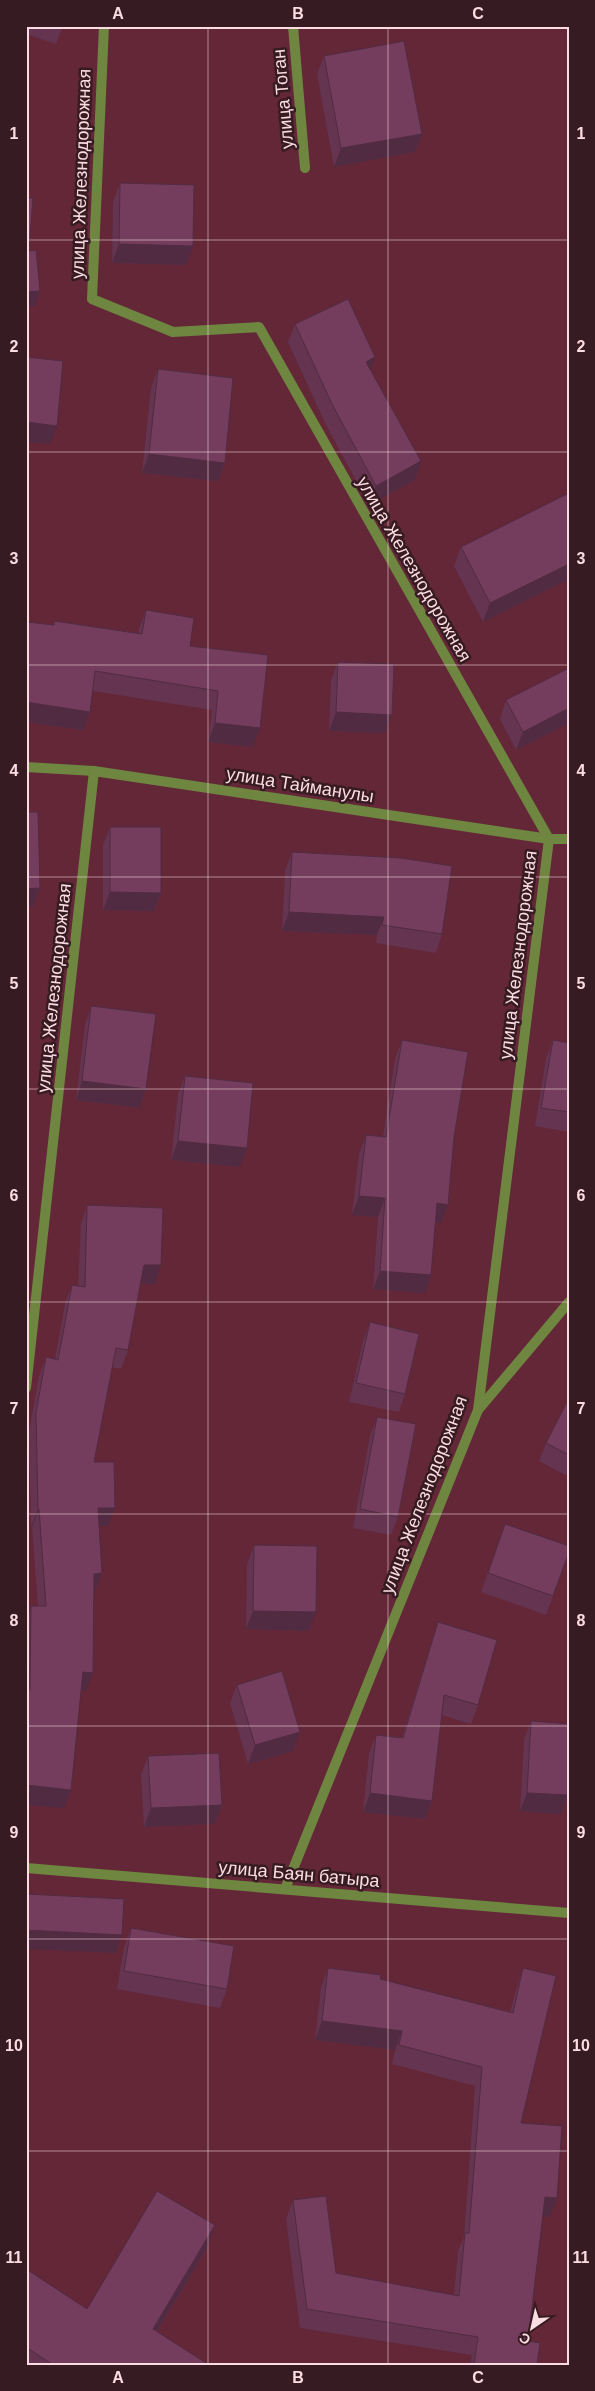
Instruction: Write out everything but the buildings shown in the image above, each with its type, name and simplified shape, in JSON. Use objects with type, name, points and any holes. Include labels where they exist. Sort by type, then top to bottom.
[{"type":"street","name":"улица Железнодорожная","points":[[104,26],[92,299],[173,332],[259,327],[549,839],[478,1410],[285,1889]]},
{"type":"street","name":"улица Тоган","points":[[293,26],[306,168]]},
{"type":"street","name":"улица Тайманулы","points":[[26,767],[94,771],[549,839],[569,839]]},
{"type":"street","name":"улица Железнодорожная","points":[[26,1388],[94,771]]},
{"type":"street","points":[[478,1410],[569,1302]]},
{"type":"street","name":"улица Баян батыра","points":[[26,1868],[569,1913]]}]
